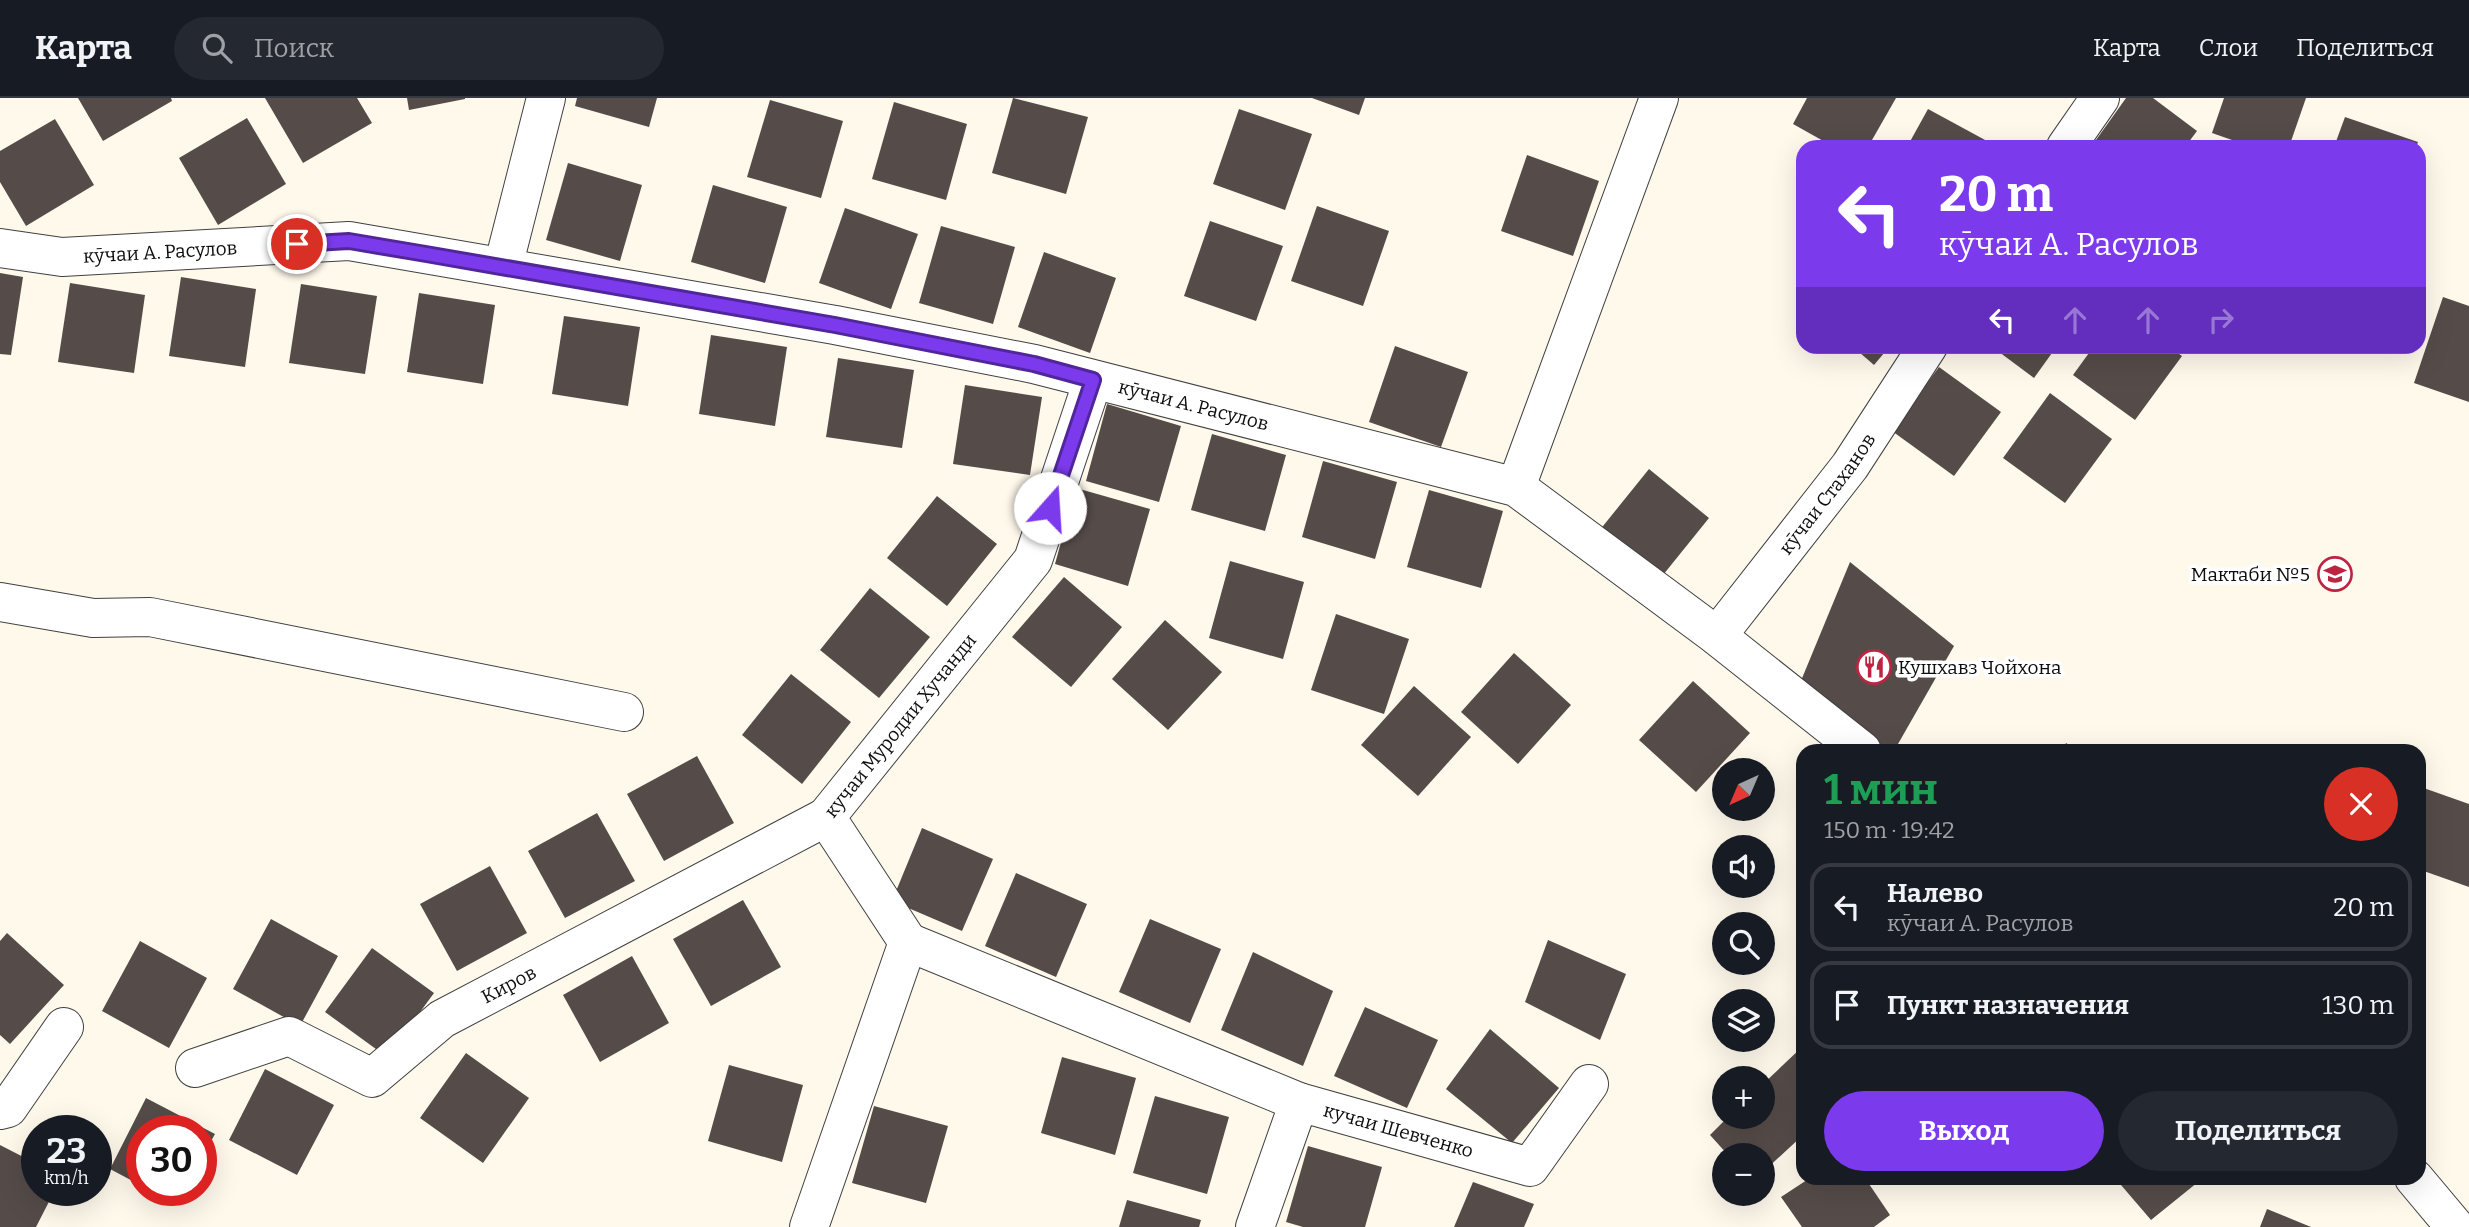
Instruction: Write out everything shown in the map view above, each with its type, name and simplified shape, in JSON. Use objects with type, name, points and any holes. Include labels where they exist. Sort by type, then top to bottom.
[{"type":"street","points":[[503,267],[546,98]]},
{"type":"street","points":[[1516,487],[1659,98]]},
{"type":"street","points":[[2071,140],[2100,98]]},
{"type":"street","name":"кӯчаи А. Расулов","points":[[0,248],[62,257],[349,241],[835,325],[1034,364],[1516,487],[1717,636],[1854,744]]},
{"type":"street","name":"кӯчаи Стаханов","points":[[1717,636],[1850,466],[1923,354]]},
{"type":"street","name":"кучаи Муродии Хучанди","points":[[908,942],[826,817],[1032,560],[1093,380]]},
{"type":"street","points":[[0,602],[93,618],[150,617],[624,712]]},
{"type":"street","name":"Киров","points":[[195,1068],[289,1036],[372,1078],[442,1019],[826,817]]},
{"type":"street","points":[[809,1227],[908,942],[1299,1102]]},
{"type":"street","points":[[0,1110],[8,1108],[64,1027]]},
{"type":"street","name":"кучаи Шевченко","points":[[1255,1227],[1299,1102],[1530,1167],[1589,1084]]},
{"type":"street","points":[[2420,1185],[2455,1227]]},
{"type":"building","points":[[78,98],[171,98],[172,101],[103,141]]},
{"type":"building","points":[[265,98],[357,98],[372,123],[303,163]]},
{"type":"building","points":[[407,98],[465,98],[465,99],[409,110]]},
{"type":"building","points":[[577,98],[657,98],[649,127],[575,106]]},
{"type":"building","points":[[1013,98],[1088,117],[1066,194],[992,173]]},
{"type":"building","points":[[1312,98],[1365,98],[1359,115]]},
{"type":"building","points":[[1807,98],[1896,98],[1872,140],[1822,140],[1793,124]]},
{"type":"building","points":[[2126,98],[2153,98],[2197,131],[2190,140],[2096,140]]},
{"type":"building","points":[[2224,98],[2306,98],[2291,140],[2232,140],[2212,133]]},
{"type":"building","points":[[770,100],[843,121],[821,198],[747,177]]},
{"type":"building","points":[[894,102],[967,124],[946,200],[872,179]]},
{"type":"building","points":[[1239,109],[1312,134],[1285,210],[1213,184]]},
{"type":"building","points":[[1928,109],[1985,140],[1911,140]]},
{"type":"building","points":[[2345,117],[2412,140],[2337,140]]},
{"type":"building","points":[[247,118],[286,184],[218,225],[179,158]]},
{"type":"building","points":[[55,119],[94,185],[26,226],[0,182],[0,151]]},
{"type":"building","points":[[1527,155],[1599,181],[1573,256],[1501,231]]},
{"type":"building","points":[[568,163],[642,185],[620,261],[546,240]]},
{"type":"building","points":[[713,185],[787,207],[765,283],[691,262]]},
{"type":"building","points":[[1317,206],[1389,231],[1363,306],[1291,281]]},
{"type":"building","points":[[845,208],[918,234],[891,309],[819,283]]},
{"type":"building","points":[[1210,221],[1283,246],[1256,321],[1184,296]]},
{"type":"building","points":[[941,226],[1015,247],[993,324],[919,303]]},
{"type":"building","points":[[1044,252],[1116,278],[1090,353],[1018,327]]},
{"type":"building","points":[[0,273],[23,277],[11,355],[0,354]]},
{"type":"building","points":[[181,277],[256,289],[245,367],[169,356]]},
{"type":"building","points":[[70,283],[145,295],[134,373],[58,362]]},
{"type":"building","points":[[301,284],[377,296],[365,374],[289,363]]},
{"type":"building","points":[[419,293],[495,305],[483,384],[407,372]]},
{"type":"building","points":[[2443,297],[2469,306],[2469,402],[2414,383],[2426,354]]},
{"type":"building","points":[[564,316],[640,327],[628,406],[552,394]]},
{"type":"building","points":[[711,335],[787,347],[775,426],[699,414]]},
{"type":"building","points":[[1395,346],[1468,372],[1441,447],[1369,422]]},
{"type":"building","points":[[1861,354],[1883,354],[1874,365]]},
{"type":"building","points":[[2002,354],[2051,354],[2034,378]]},
{"type":"building","points":[[2088,354],[2182,356],[2135,420],[2073,375]]},
{"type":"building","points":[[838,358],[914,370],[902,448],[826,437]]},
{"type":"building","points":[[1939,367],[2001,412],[1954,476],[1892,431]]},
{"type":"building","points":[[965,385],[1042,397],[1030,475],[953,464]]},
{"type":"building","points":[[2050,393],[2112,439],[2065,503],[2003,458]]},
{"type":"building","points":[[1107,404],[1181,426],[1159,502],[1086,481]]},
{"type":"building","points":[[1212,434],[1286,455],[1265,531],[1191,510]]},
{"type":"building","points":[[1323,461],[1397,482],[1375,559],[1302,537]]},
{"type":"building","points":[[1649,469],[1709,518],[1659,580],[1599,531]]},
{"type":"building","points":[[1076,488],[1150,509],[1128,586],[1055,564]]},
{"type":"building","points":[[1429,490],[1503,511],[1481,588],[1407,567]]},
{"type":"building","points":[[937,496],[997,544],[947,606],[887,558]]},
{"type":"building","points":[[1230,561],[1304,582],[1283,659],[1209,638]]},
{"type":"building","name":"Кушхавз Чойхона","points":[[1850,562],[1954,646],[1898,744],[1877,744],[1798,688]]},
{"type":"building","points":[[1064,577],[1122,627],[1071,687],[1012,637]]},
{"type":"building","points":[[870,588],[930,637],[879,698],[820,650]]},
{"type":"building","points":[[1336,614],[1409,639],[1384,714],[1311,690]]},
{"type":"building","points":[[1165,620],[1222,672],[1168,730],[1112,679]]},
{"type":"building","points":[[1514,653],[1571,705],[1518,764],[1461,712]]},
{"type":"building","points":[[791,674],[851,722],[802,784],[742,735]]},
{"type":"building","points":[[1693,681],[1750,733],[1727,758],[1712,758],[1712,775],[1696,792],[1639,740]]},
{"type":"building","points":[[1414,686],[1471,737],[1418,796],[1361,745]]},
{"type":"building","points":[[697,756],[734,823],[664,861],[627,794]]},
{"type":"building","points":[[2426,789],[2469,804],[2469,887],[2426,872]]},
{"type":"building","points":[[597,813],[635,881],[565,918],[528,851]]},
{"type":"building","points":[[922,828],[993,859],[962,931],[892,901]]},
{"type":"building","points":[[490,866],[527,933],[457,971],[420,904]]},
{"type":"building","points":[[1016,873],[1087,904],[1056,977],[985,946]]},
{"type":"building","points":[[743,900],[781,967],[711,1006],[673,939]]},
{"type":"building","points":[[271,919],[338,956],[300,1026],[233,989]]},
{"type":"building","points":[[1150,919],[1221,949],[1190,1023],[1119,992]]},
{"type":"building","points":[[7,933],[64,985],[10,1044],[0,1035],[0,941]]},
{"type":"building","points":[[1548,940],[1626,974],[1600,1040],[1525,1002]]},
{"type":"building","points":[[140,941],[207,978],[169,1048],[102,1011]]},
{"type":"building","points":[[372,948],[434,993],[387,1057],[325,1012]]},
{"type":"building","points":[[1253,952],[1333,991],[1303,1066],[1221,1030]]},
{"type":"building","points":[[632,956],[669,1023],[600,1062],[563,995]]},
{"type":"building","points":[[1365,1007],[1438,1040],[1407,1108],[1334,1076]]},
{"type":"building","points":[[1490,1029],[1559,1088],[1512,1143],[1446,1089]]},
{"type":"building","points":[[466,1053],[529,1098],[483,1163],[420,1118]]},
{"type":"building","points":[[1796,1053],[1796,1142],[1775,1161],[1775,1143],[1717,1143],[1710,1135],[1716,1129],[1775,1129],[1775,1073]]},
{"type":"building","points":[[1062,1057],[1136,1078],[1115,1155],[1041,1133]]},
{"type":"building","points":[[729,1065],[803,1085],[782,1162],[708,1141]]},
{"type":"building","points":[[265,1069],[334,1105],[297,1175],[229,1140]]},
{"type":"building","points":[[1155,1096],[1229,1117],[1207,1194],[1133,1173]]},
{"type":"building","points":[[146,1098],[179,1115],[137,1115]]},
{"type":"building","points":[[874,1106],[948,1126],[926,1203],[852,1183]]},
{"type":"building","points":[[126,1137],[126,1178],[112,1170]]},
{"type":"building","points":[[0,1145],[21,1156],[21,1206],[47,1206],[36,1227],[0,1227]]},
{"type":"building","points":[[1308,1146],[1382,1167],[1365,1227],[1303,1227],[1286,1222]]},
{"type":"building","points":[[1473,1182],[1534,1204],[1524,1227],[1454,1227]]},
{"type":"building","points":[[1799,1185],[1870,1185],[1890,1215],[1874,1227],[1802,1227],[1781,1197]]},
{"type":"building","points":[[2121,1185],[2194,1185],[2151,1220]]},
{"type":"building","points":[[1127,1200],[1201,1220],[1199,1227],[1119,1227]]},
{"type":"building","points":[[2267,1209],[2311,1227],[2260,1227]]},
{"type":"place","name":"Мактаби №5","points":[[2335,574]]},
{"type":"place","name":"Кушхавз Чойхона","points":[[1874,667]]},
{"type":"route","points":[[297,244],[349,241],[426,254],[835,325],[1034,364],[1093,380],[1050,508]]}]
